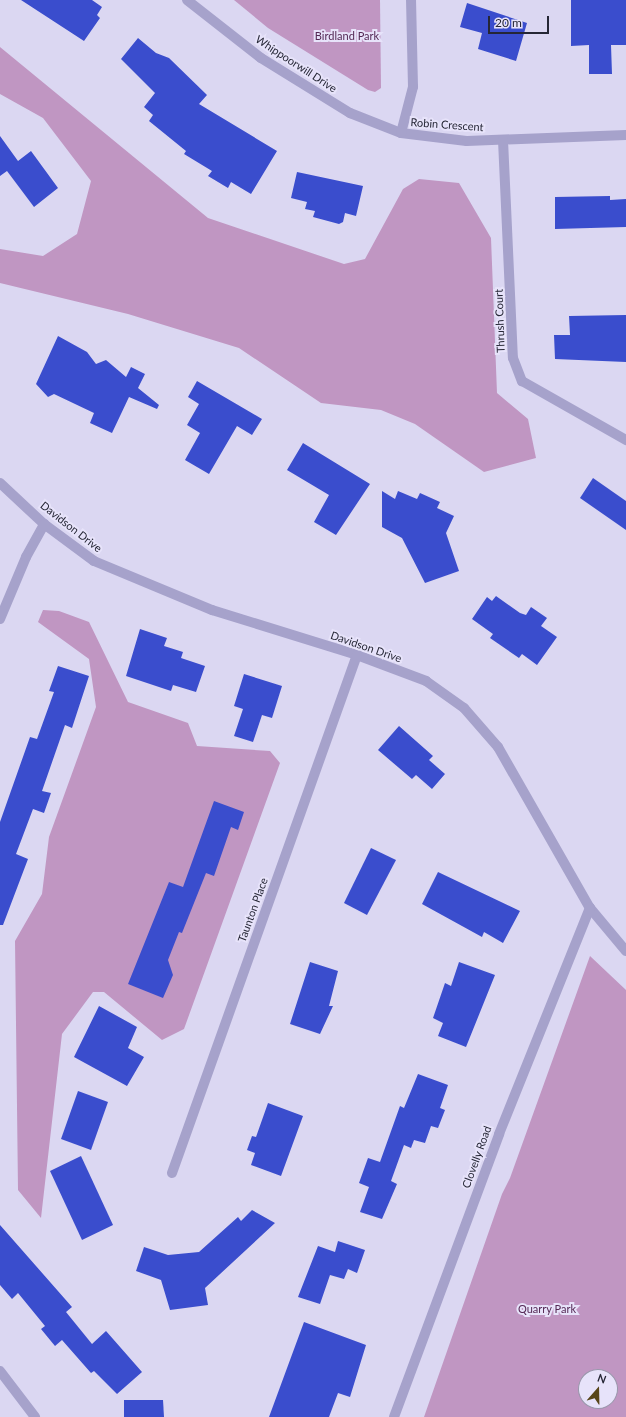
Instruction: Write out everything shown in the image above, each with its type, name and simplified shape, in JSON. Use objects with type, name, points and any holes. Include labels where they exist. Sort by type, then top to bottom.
[{"type":"street","name":"Whippoorwill Drive","points":[[187,0],[261,58],[350,113],[401,133]]},
{"type":"street","name":"Robin Crescent","points":[[411,0],[413,88],[401,133],[467,140],[626,135]]},
{"type":"street","name":"Thrush Court","points":[[503,140],[513,358],[522,381],[626,440]]},
{"type":"street","name":"Davidson Drive","points":[[0,482],[44,524],[94,561],[212,610],[357,655],[426,681],[464,708],[498,747],[590,908],[626,951]]},
{"type":"street","points":[[0,619],[26,557],[44,524]]},
{"type":"street","name":"Taunton Place","points":[[172,1173],[357,655]]},
{"type":"street","name":"Clovelly Road","points":[[394,1417],[498,1134],[590,908]]},
{"type":"street","points":[[0,1371],[35,1417]]},
{"type":"green space","name":"Birdland Park","points":[[234,0],[380,0],[381,88],[375,92],[368,90],[268,28]]},
{"type":"green space","points":[[0,47],[208,218],[344,264],[365,259],[403,189],[419,179],[459,183],[491,238],[497,393],[528,419],[536,458],[484,472],[415,424],[381,410],[321,403],[239,348],[128,314],[0,283],[0,249],[43,256],[77,234],[91,181],[43,118],[0,94]]},
{"type":"green space","points":[[43,610],[59,611],[89,622],[128,702],[188,723],[197,746],[270,751],[280,763],[184,1029],[162,1040],[104,992],[93,992],[62,1034],[41,1218],[18,1190],[15,941],[42,894],[49,837],[96,707],[89,659],[38,622]]},
{"type":"green space","name":"Quarry Park","points":[[590,956],[626,990],[626,1417],[424,1417],[502,1194],[510,1178]]},
{"type":"building","points":[[21,0],[92,0],[102,7],[97,15],[100,18],[84,41]]},
{"type":"building","points":[[571,0],[626,0],[626,45],[611,45],[612,74],[589,74],[589,45],[571,46]]},
{"type":"building","points":[[467,3],[527,23],[516,61],[478,49],[482,33],[460,27]]},
{"type":"building","points":[[138,38],[156,53],[169,58],[207,95],[199,104],[277,151],[251,194],[231,182],[228,188],[208,176],[212,171],[184,154],[186,151],[149,121],[153,115],[144,107],[155,93],[121,59]]},
{"type":"building","points":[[0,136],[18,161],[31,151],[58,188],[34,207],[7,171],[0,176]]},
{"type":"building","points":[[297,172],[363,186],[356,216],[345,213],[343,222],[339,224],[313,217],[315,211],[305,209],[307,202],[291,198]]},
{"type":"building","points":[[610,196],[610,200],[626,199],[626,227],[555,229],[555,197]]},
{"type":"building","points":[[626,315],[626,362],[555,359],[554,335],[570,335],[569,316]]},
{"type":"building","points":[[58,336],[87,352],[96,364],[106,360],[126,377],[131,367],[145,374],[138,388],[159,405],[157,409],[129,397],[112,433],[90,423],[94,413],[54,394],[48,397],[36,384]]},
{"type":"building","points":[[197,381],[262,419],[252,435],[237,426],[209,474],[185,460],[200,433],[187,425],[199,404],[188,397]]},
{"type":"building","points":[[303,443],[370,484],[336,535],[314,522],[329,495],[287,470]]},
{"type":"building","points":[[593,478],[626,501],[626,530],[580,498]]},
{"type":"building","points":[[382,491],[395,499],[398,491],[417,499],[420,493],[440,502],[437,508],[454,516],[446,533],[459,571],[425,583],[402,538],[382,527]]},
{"type":"building","points":[[496,596],[520,613],[526,615],[531,607],[547,618],[541,626],[557,637],[537,665],[522,654],[519,658],[490,638],[493,634],[472,619],[487,597],[492,601]]},
{"type":"building","points":[[140,629],[167,638],[164,646],[183,652],[181,658],[205,666],[196,692],[173,685],[171,691],[126,676]]},
{"type":"building","points":[[58,666],[89,676],[72,728],[65,725],[42,791],[51,793],[44,813],[33,809],[16,854],[28,859],[3,925],[0,925],[0,822],[30,737],[37,739],[54,692],[49,691]]},
{"type":"building","points":[[244,674],[282,686],[272,718],[262,715],[253,742],[234,736],[243,709],[234,706]]},
{"type":"building","points":[[399,726],[433,756],[429,760],[445,774],[432,789],[416,775],[412,779],[378,750]]},
{"type":"building","points":[[214,801],[244,812],[238,830],[231,827],[214,876],[206,873],[182,933],[179,932],[168,960],[173,975],[163,998],[128,984],[169,882],[183,887]]},
{"type":"building","points":[[371,848],[396,860],[367,915],[344,903]]},
{"type":"building","points":[[438,872],[520,911],[503,943],[484,932],[482,937],[422,904]]},
{"type":"building","points":[[310,962],[338,971],[329,1006],[333,1006],[320,1034],[290,1024]]},
{"type":"building","points":[[459,962],[495,975],[466,1047],[438,1036],[443,1023],[433,1018],[445,983],[451,986]]},
{"type":"building","points":[[99,1006],[137,1027],[128,1048],[144,1057],[127,1086],[74,1057]]},
{"type":"building","points":[[418,1074],[448,1085],[440,1108],[445,1110],[438,1128],[431,1126],[425,1143],[414,1140],[411,1148],[404,1145],[391,1181],[397,1184],[382,1219],[360,1212],[369,1187],[359,1183],[368,1158],[380,1162],[400,1106],[404,1108]]},
{"type":"building","points":[[78,1091],[108,1102],[91,1150],[61,1139]]},
{"type":"building","points":[[268,1103],[303,1116],[281,1176],[251,1165],[255,1153],[247,1150],[252,1136],[256,1137]]},
{"type":"building","points":[[81,1156],[113,1225],[82,1240],[50,1171]]},
{"type":"building","points":[[252,1210],[275,1223],[205,1288],[208,1305],[170,1310],[161,1280],[136,1271],[144,1247],[168,1255],[199,1252],[238,1217],[241,1221]]},
{"type":"building","points":[[0,1225],[72,1307],[66,1312],[92,1344],[106,1331],[142,1372],[117,1394],[94,1371],[91,1373],[62,1340],[55,1346],[41,1329],[45,1326],[18,1293],[12,1299],[0,1285]]},
{"type":"building","points":[[338,1241],[365,1250],[357,1273],[348,1269],[344,1279],[330,1275],[320,1304],[298,1297],[318,1246],[335,1252]]},
{"type":"building","points":[[304,1322],[366,1345],[350,1397],[338,1393],[329,1417],[269,1417]]},
{"type":"building","points":[[124,1400],[163,1400],[164,1417],[124,1417]]}]
